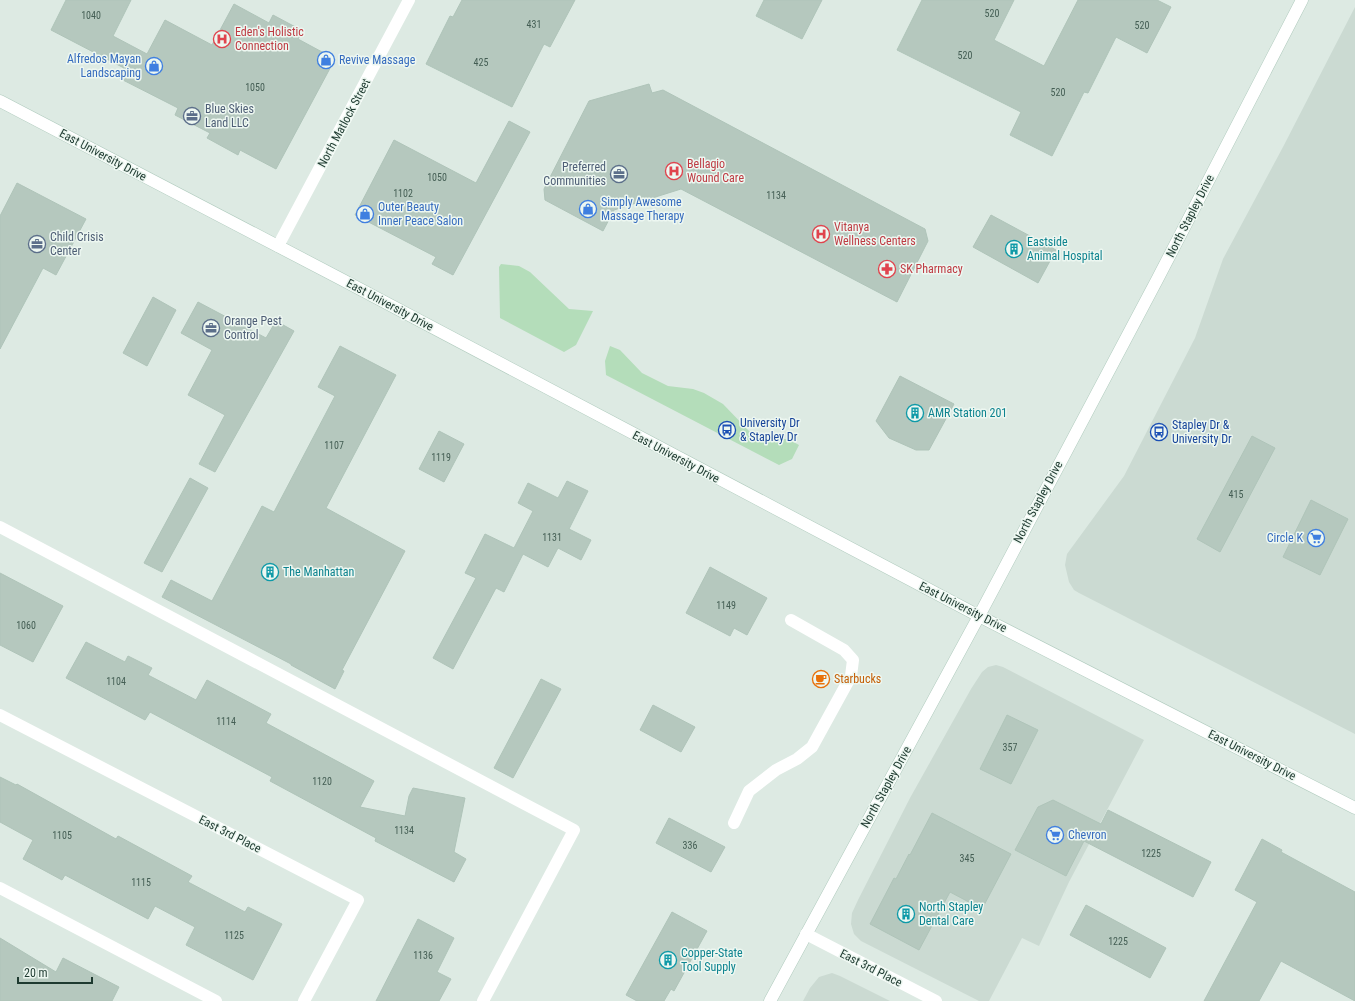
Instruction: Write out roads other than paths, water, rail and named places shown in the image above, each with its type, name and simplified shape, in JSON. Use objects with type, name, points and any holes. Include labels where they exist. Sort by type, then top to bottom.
[{"type":"main road","name":"North Matlock Street","points":[[278,246],[409,0]]},
{"type":"main road","name":"North Stapley Drive","points":[[770,1001],[978,616],[1154,285],[1302,0]]},
{"type":"main road","name":"East University Drive","points":[[0,101],[278,246],[978,616],[1355,808]]},
{"type":"main road","points":[[0,528],[574,830],[483,1001]]},
{"type":"main road","points":[[734,823],[749,791],[776,770],[797,759],[812,747],[851,676],[853,660],[844,650],[791,620]]},
{"type":"main road","name":"East 3rd Place","points":[[0,715],[358,900],[304,1001]]},
{"type":"main road","points":[[0,888],[216,1001]]},
{"type":"main road","name":"East 3rd Place","points":[[806,934],[936,1001]]},
{"type":"place","name":"Eden's Holistic Connection","points":[[222,39]]},
{"type":"place","name":"Revive Massage","points":[[326,60]]},
{"type":"place","name":"Alfredos Mayan Landscaping","points":[[154,66]]},
{"type":"place","name":"Blue Skies Land LLC","points":[[192,116]]},
{"type":"place","name":"Bellagio Wound Care","points":[[674,171]]},
{"type":"place","name":"Preferred Communities","points":[[619,174]]},
{"type":"place","name":"Simply Awesome Massage Therapy","points":[[588,209]]},
{"type":"place","name":"Outer Beauty Inner Peace Salon","points":[[365,214]]},
{"type":"place","name":"Vitanya Wellness Centers","points":[[821,234]]},
{"type":"place","name":"Child Crisis Center","points":[[37,244]]},
{"type":"place","name":"Eastside Animal Hospital","points":[[1014,249]]},
{"type":"place","name":"SK Pharmacy","points":[[887,269]]},
{"type":"place","name":"Orange Pest Control","points":[[211,328]]},
{"type":"place","name":"AMR Station 201","points":[[915,413]]},
{"type":"place","name":"University Dr & Stapley Dr","points":[[727,430]]},
{"type":"place","name":"Stapley Dr & University Dr","points":[[1159,432]]},
{"type":"place","name":"Circle K","points":[[1316,538]]},
{"type":"place","name":"The Manhattan","points":[[270,572]]},
{"type":"place","name":"Starbucks","points":[[821,679]]},
{"type":"place","name":"Chevron","points":[[1055,835]]},
{"type":"place","name":"North Stapley Dental Care","points":[[906,914]]},
{"type":"place","name":"Copper-State Tool Supply","points":[[668,960]]}]
